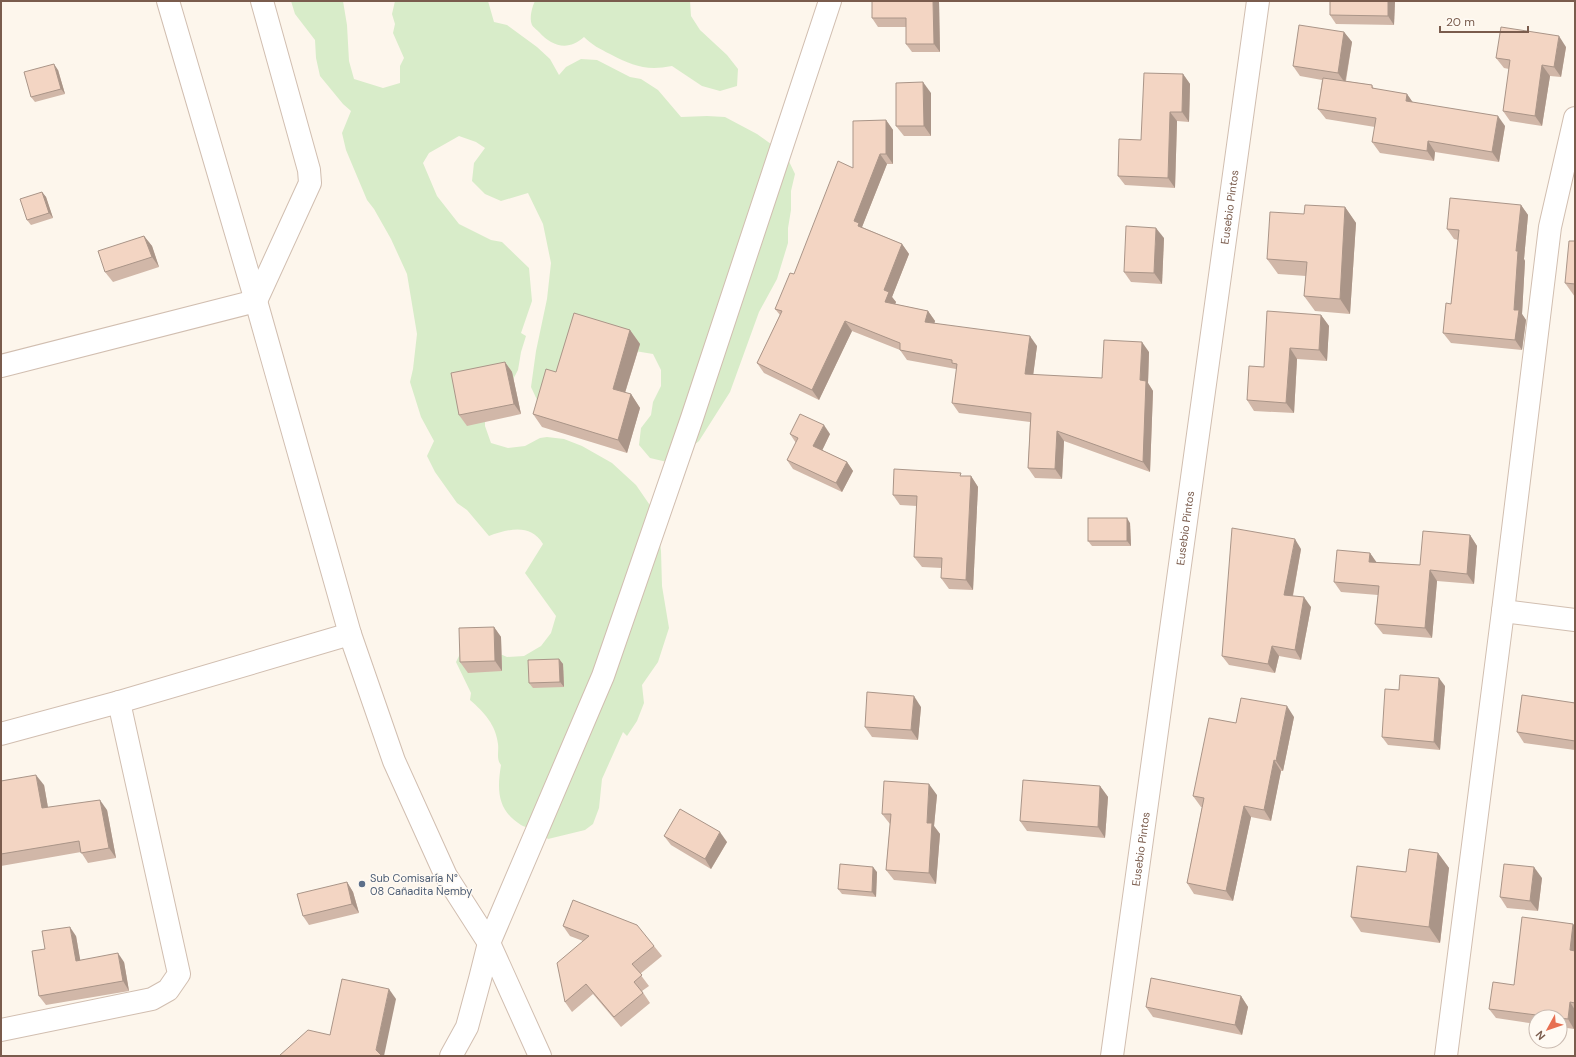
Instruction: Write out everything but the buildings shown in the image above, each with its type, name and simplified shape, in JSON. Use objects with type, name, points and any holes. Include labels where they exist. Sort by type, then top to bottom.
[{"type":"street","points":[[168,1],[256,301],[350,634],[394,761],[446,876],[489,943],[540,1056]]},
{"type":"street","points":[[256,301],[310,183],[309,170],[262,1]]},
{"type":"street","points":[[451,1056],[467,1027],[489,943],[603,676],[692,418],[830,1]]},
{"type":"street","name":"Eusebio Pintos","points":[[1112,1056],[1258,1]]},
{"type":"street","points":[[1446,1056],[1503,612],[1550,227],[1575,118]]},
{"type":"street","points":[[1,366],[256,301]]},
{"type":"street","points":[[1503,612],[1575,620]]},
{"type":"street","points":[[1,734],[119,702],[350,634]]},
{"type":"street","points":[[1,1030],[152,999],[168,990],[179,974],[119,702]]},
{"type":"green space","points":[[291,1],[343,1],[347,25],[349,61],[354,79],[383,88],[400,83],[400,66],[404,58],[393,33],[395,24],[392,14],[395,1],[488,1],[494,22],[507,25],[537,47],[550,59],[559,75],[566,67],[581,59],[597,60],[630,77],[641,79],[658,90],[681,117],[725,117],[757,134],[786,155],[795,174],[791,191],[788,243],[777,279],[759,312],[730,392],[699,441],[684,453],[667,462],[650,458],[639,445],[641,428],[651,415],[653,402],[661,386],[661,370],[653,354],[635,351],[546,419],[531,387],[536,351],[547,299],[551,263],[543,224],[528,193],[501,201],[485,194],[472,181],[474,163],[485,148],[476,142],[459,136],[429,153],[423,163],[437,196],[459,224],[491,240],[502,242],[529,268],[532,301],[521,333],[526,336],[521,352],[518,370],[510,385],[485,408],[485,426],[491,443],[508,448],[525,446],[540,438],[547,437],[564,439],[582,446],[612,463],[636,485],[656,514],[661,551],[662,586],[669,628],[658,662],[642,685],[644,703],[637,721],[627,736],[623,732],[602,779],[599,808],[593,824],[585,830],[548,839],[538,831],[525,827],[513,819],[507,813],[500,799],[499,783],[501,765],[499,763],[497,737],[488,719],[470,700],[471,693],[456,662],[464,646],[482,646],[507,657],[524,656],[541,646],[551,633],[556,616],[525,573],[543,544],[538,537],[526,530],[504,531],[489,536],[467,510],[457,503],[435,472],[427,456],[434,441],[421,417],[410,382],[417,334],[407,274],[391,239],[374,209],[367,200],[346,150],[342,133],[351,111],[343,104],[320,76],[316,58],[315,40],[295,14]]},
{"type":"green space","points":[[535,1],[690,1],[691,16],[700,30],[727,55],[738,69],[737,86],[720,91],[702,86],[672,66],[647,68],[633,64],[599,49],[584,37],[567,46],[555,44],[544,37],[532,25],[531,13]]},
{"type":"place","name":"Sub Comisaría N° 08 Cañadita Ñemby","points":[[362,884]]}]
